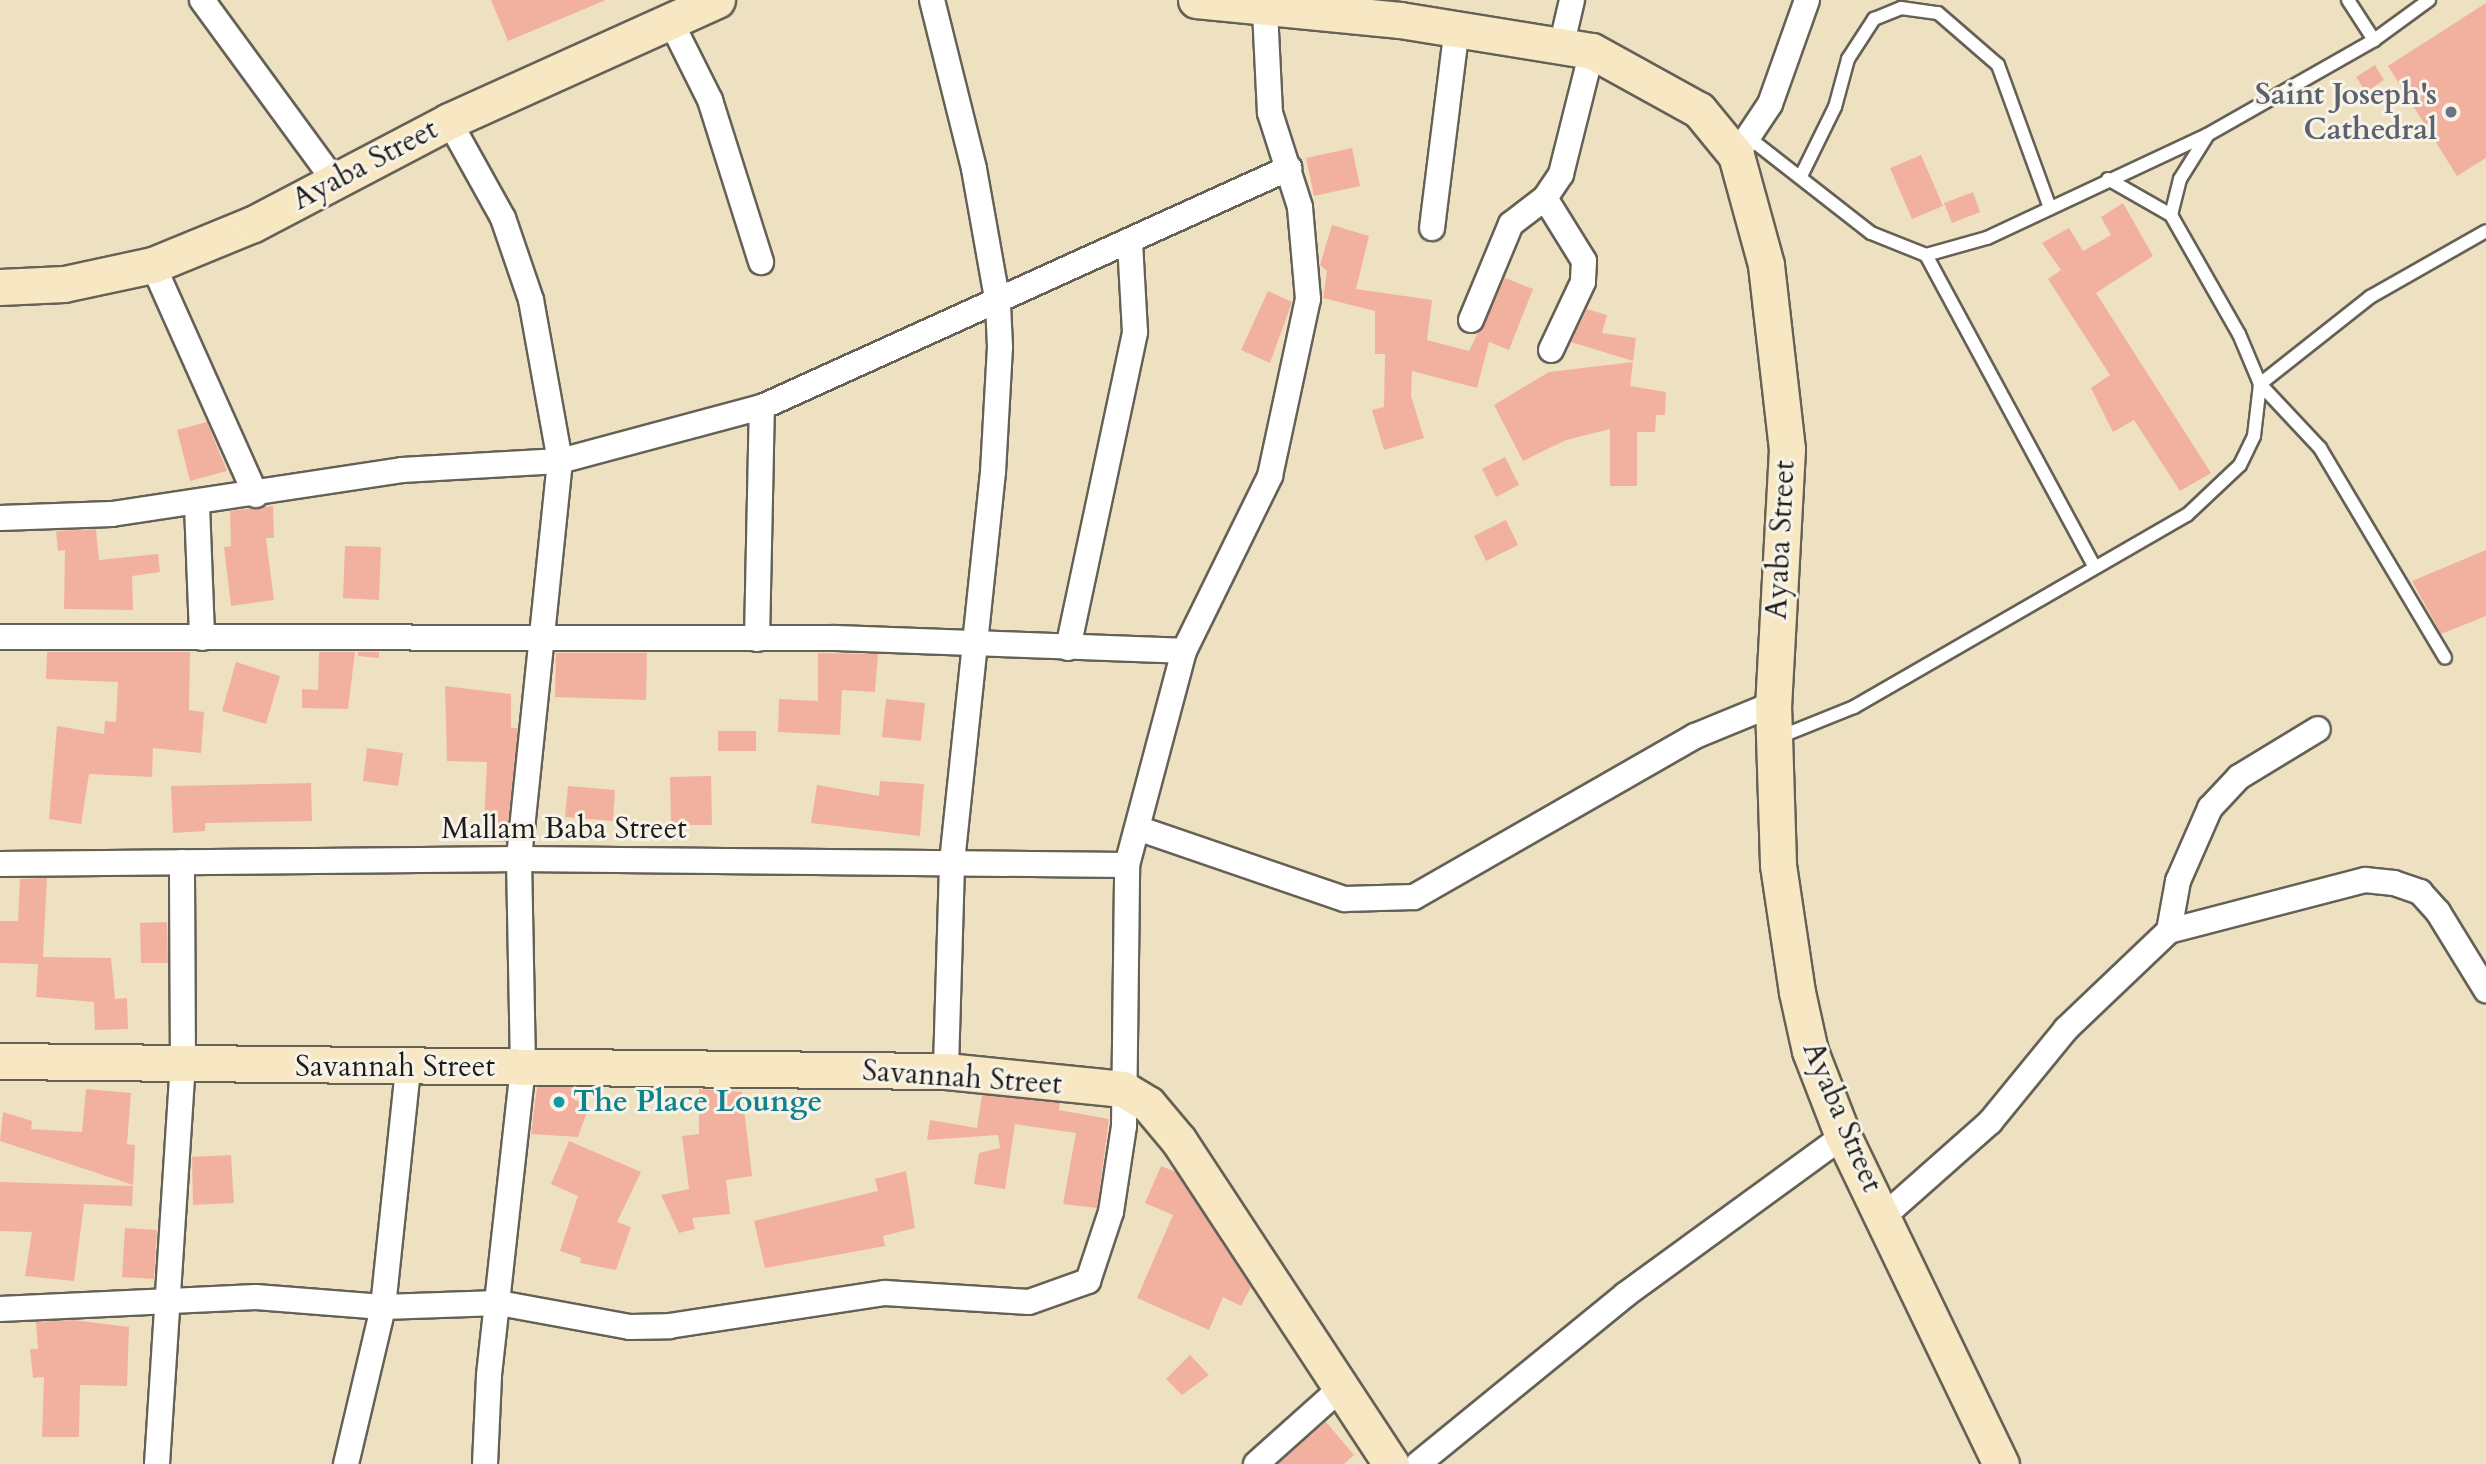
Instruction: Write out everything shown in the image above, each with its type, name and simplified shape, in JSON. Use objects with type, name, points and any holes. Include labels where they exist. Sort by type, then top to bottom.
[{"type":"main road","name":"Ayaba Street","points":[[0,287],[64,284],[153,265],[335,182],[449,121],[669,18],[717,0]]},
{"type":"main road","name":"Ayaba Street","points":[[1196,0],[1265,9],[1402,10],[1457,28],[1577,47],[1699,110],[1742,146],[1766,265],[1787,449],[1774,721],[1779,865],[1797,992],[1810,1051],[1843,1136],[1885,1214],[2001,1464]]},
{"type":"main road","name":"Savannah Street","points":[[0,1061],[183,1066],[946,1071],[1123,1089],[1148,1104],[1179,1140],[1391,1464]]},
{"type":"street","points":[[202,0],[335,182]]},
{"type":"street","points":[[932,0],[999,304],[998,410],[952,865],[946,1071]]},
{"type":"street","points":[[1471,320],[1511,223],[1545,198],[1561,174],[1577,47],[1572,0]]},
{"type":"street","points":[[1742,146],[1791,55],[1807,0]]},
{"type":"street","points":[[0,1309],[172,1304],[256,1297],[383,1307],[499,1303],[630,1327],[885,1293],[1029,1303],[1061,1296],[1088,1281],[1111,1212],[1123,1089],[1127,865],[1184,651],[1270,475],[1298,359],[1307,252],[1289,168],[1269,113],[1265,9]]},
{"type":"street","points":[[669,18],[710,100],[761,262]]},
{"type":"street","points":[[1432,228],[1457,28]]},
{"type":"street","points":[[449,121],[503,218],[531,300],[560,460],[519,859],[523,1067],[485,1464]]},
{"type":"street","points":[[0,518],[197,505],[402,470],[560,460],[762,407],[999,304],[1289,168]]},
{"type":"street","points":[[1545,198],[1584,261],[1583,282],[1551,350]]},
{"type":"street","points":[[1068,648],[1135,332],[1130,242]]},
{"type":"street","points":[[153,265],[256,495]]},
{"type":"street","points":[[757,639],[762,407]]},
{"type":"street","points":[[197,505],[202,638]]},
{"type":"street","points":[[0,637],[757,639],[1184,651]]},
{"type":"street","points":[[1139,828],[1345,899],[1414,897],[1685,741],[1774,721]]},
{"type":"street","points":[[2169,931],[2178,881],[2210,808],[2239,777],[2318,729]]},
{"type":"street","name":"Mallam Baba Street","points":[[0,864],[519,859],[1127,865]]},
{"type":"street","points":[[157,1464],[172,1304],[183,1066],[183,862]]},
{"type":"street","points":[[1885,1214],[1990,1122],[2066,1029],[2169,931],[2365,880],[2394,883],[2420,892],[2438,912],[2486,990]]},
{"type":"street","points":[[346,1464],[383,1307],[408,1068]]},
{"type":"street","points":[[1418,1464],[1625,1295],[1843,1136]]},
{"type":"street","points":[[1256,1464],[1341,1388]]},
{"type":"lane","points":[[2348,0],[2374,40]]},
{"type":"lane","points":[[1742,146],[1801,176],[1871,233],[1926,255],[1987,238],[2207,135],[2374,40],[2429,0]]},
{"type":"lane","points":[[1801,176],[1835,107],[1848,59],[1874,19],[1901,8],[1938,13],[1998,65],[2050,208]]},
{"type":"lane","points":[[2171,215],[2180,180],[2207,135]]},
{"type":"lane","points":[[2108,180],[2171,215],[2207,273],[2260,384],[2320,448],[2445,658]]},
{"type":"lane","points":[[1774,721],[1854,707],[2187,515],[2240,465],[2254,436],[2260,384],[2370,297],[2486,232]]},
{"type":"lane","points":[[1926,255],[2095,567]]},
{"type":"building","points":[[491,0],[606,0],[508,41]]},
{"type":"building","name":"Saint Joseph's Cathedral","points":[[2486,3],[2486,158],[2457,176],[2388,66]]},
{"type":"building","points":[[2375,65],[2384,80],[2366,92],[2356,77]]},
{"type":"building","points":[[1352,148],[1360,186],[1314,196],[1306,158]]},
{"type":"building","points":[[1921,155],[1943,206],[1912,219],[1890,168]]},
{"type":"building","points":[[1973,192],[1980,212],[1952,223],[1944,203]]},
{"type":"building","points":[[2123,203],[2153,256],[2096,293],[2211,473],[2180,491],[2134,420],[2113,432],[2091,388],[2110,375],[2048,279],[2061,270],[2042,243],[2069,228],[2083,251],[2111,235],[2101,217]]},
{"type":"building","points":[[1332,225],[1369,236],[1356,289],[1432,300],[1427,340],[1469,351],[1505,278],[1533,289],[1509,350],[1489,342],[1477,388],[1412,371],[1411,396],[1424,438],[1384,450],[1372,410],[1384,407],[1385,354],[1375,354],[1375,311],[1323,298],[1327,271],[1320,265]]},
{"type":"building","points":[[1268,291],[1292,302],[1270,363],[1241,350]]},
{"type":"building","points":[[1587,309],[1607,315],[1602,333],[1636,338],[1633,361],[1571,342]]},
{"type":"building","points":[[1633,362],[1630,386],[1666,392],[1665,415],[1656,415],[1655,432],[1637,432],[1637,486],[1610,486],[1610,429],[1566,440],[1523,461],[1494,405],[1549,372]]},
{"type":"building","points":[[207,422],[227,471],[190,481],[177,430]]},
{"type":"building","points":[[1505,457],[1519,485],[1496,497],[1482,469]]},
{"type":"building","points":[[273,506],[274,538],[266,538],[274,600],[231,606],[224,547],[231,546],[230,511]]},
{"type":"building","points":[[1506,520],[1518,545],[1486,561],[1474,536]]},
{"type":"building","points":[[96,529],[99,560],[158,554],[160,572],[132,576],[133,610],[64,609],[65,550],[58,551],[56,531]]},
{"type":"building","points":[[345,546],[381,547],[379,600],[343,598]]},
{"type":"building","points":[[2486,550],[2486,616],[2441,634],[2412,581]]},
{"type":"building","points":[[47,652],[190,652],[189,710],[204,712],[201,753],[153,748],[152,777],[89,774],[81,824],[49,819],[57,726],[104,734],[105,721],[116,722],[118,682],[46,679]]},
{"type":"building","points":[[319,652],[355,652],[348,709],[302,708],[302,689],[318,690]]},
{"type":"building","points":[[358,652],[379,652],[379,658],[358,656]]},
{"type":"building","points":[[556,653],[647,653],[646,700],[555,697]]},
{"type":"building","points":[[818,653],[878,654],[875,692],[842,690],[840,735],[778,732],[779,699],[818,701]]},
{"type":"building","points":[[236,662],[280,676],[266,724],[222,711]]},
{"type":"building","points":[[445,686],[511,694],[511,728],[518,728],[506,842],[483,841],[487,762],[447,761]]},
{"type":"building","points":[[886,699],[925,703],[921,741],[882,737]]},
{"type":"building","points":[[718,731],[756,731],[756,751],[718,751]]},
{"type":"building","points":[[367,748],[403,753],[398,786],[363,781]]},
{"type":"building","points":[[711,776],[712,825],[671,825],[670,777]]},
{"type":"building","points":[[880,781],[924,784],[920,836],[811,823],[817,785],[879,796]]},
{"type":"building","points":[[311,783],[312,821],[205,823],[205,831],[173,833],[171,786]]},
{"type":"building","points":[[568,786],[615,790],[613,821],[565,817]]},
{"type":"building","points":[[47,878],[43,957],[111,958],[115,999],[127,998],[128,1029],[95,1030],[94,1002],[36,997],[38,964],[0,963],[0,921],[18,921],[20,879]]},
{"type":"building","points":[[167,922],[168,963],[141,963],[140,923]]},
{"type":"building","name":"The Place Lounge","points":[[537,1087],[575,1087],[574,1100],[590,1103],[578,1137],[531,1134]]},
{"type":"building","points":[[86,1089],[131,1093],[127,1144],[135,1145],[133,1185],[0,1141],[3,1112],[32,1121],[31,1129],[82,1132]]},
{"type":"building","points":[[699,1089],[742,1092],[752,1176],[726,1180],[730,1214],[692,1218],[695,1229],[679,1233],[661,1195],[689,1189],[682,1136],[699,1134]]},
{"type":"building","points":[[982,1095],[1060,1103],[1059,1110],[1109,1119],[1097,1208],[1063,1204],[1076,1133],[1015,1124],[1005,1189],[974,1184],[979,1153],[1000,1148],[998,1135],[927,1140],[930,1120],[977,1128]]},
{"type":"building","points":[[569,1141],[641,1172],[617,1222],[631,1227],[616,1270],[580,1263],[581,1258],[560,1251],[578,1196],[551,1184]]},
{"type":"building","points":[[231,1155],[234,1203],[193,1205],[192,1157]]},
{"type":"building","points":[[1161,1166],[1176,1172],[1251,1287],[1241,1306],[1223,1297],[1209,1330],[1137,1298],[1173,1215],[1145,1203]]},
{"type":"building","points":[[906,1171],[915,1228],[883,1236],[885,1246],[765,1268],[754,1221],[878,1191],[875,1179]]},
{"type":"building","points":[[0,1182],[133,1186],[132,1206],[84,1204],[74,1281],[25,1276],[32,1232],[0,1231]]},
{"type":"building","points":[[125,1228],[157,1230],[154,1279],[122,1277]]},
{"type":"building","points":[[73,1320],[129,1327],[127,1386],[80,1385],[79,1437],[42,1437],[44,1377],[33,1378],[30,1349],[38,1349],[36,1322]]},
{"type":"building","points":[[1190,1355],[1209,1375],[1182,1395],[1166,1379]]},
{"type":"building","points":[[1326,1422],[1354,1455],[1344,1464],[1278,1464]]},
{"type":"place","name":"Saint Joseph's Cathedral","points":[[2451,112]]},
{"type":"place","name":"The Place Lounge","points":[[559,1102]]}]
